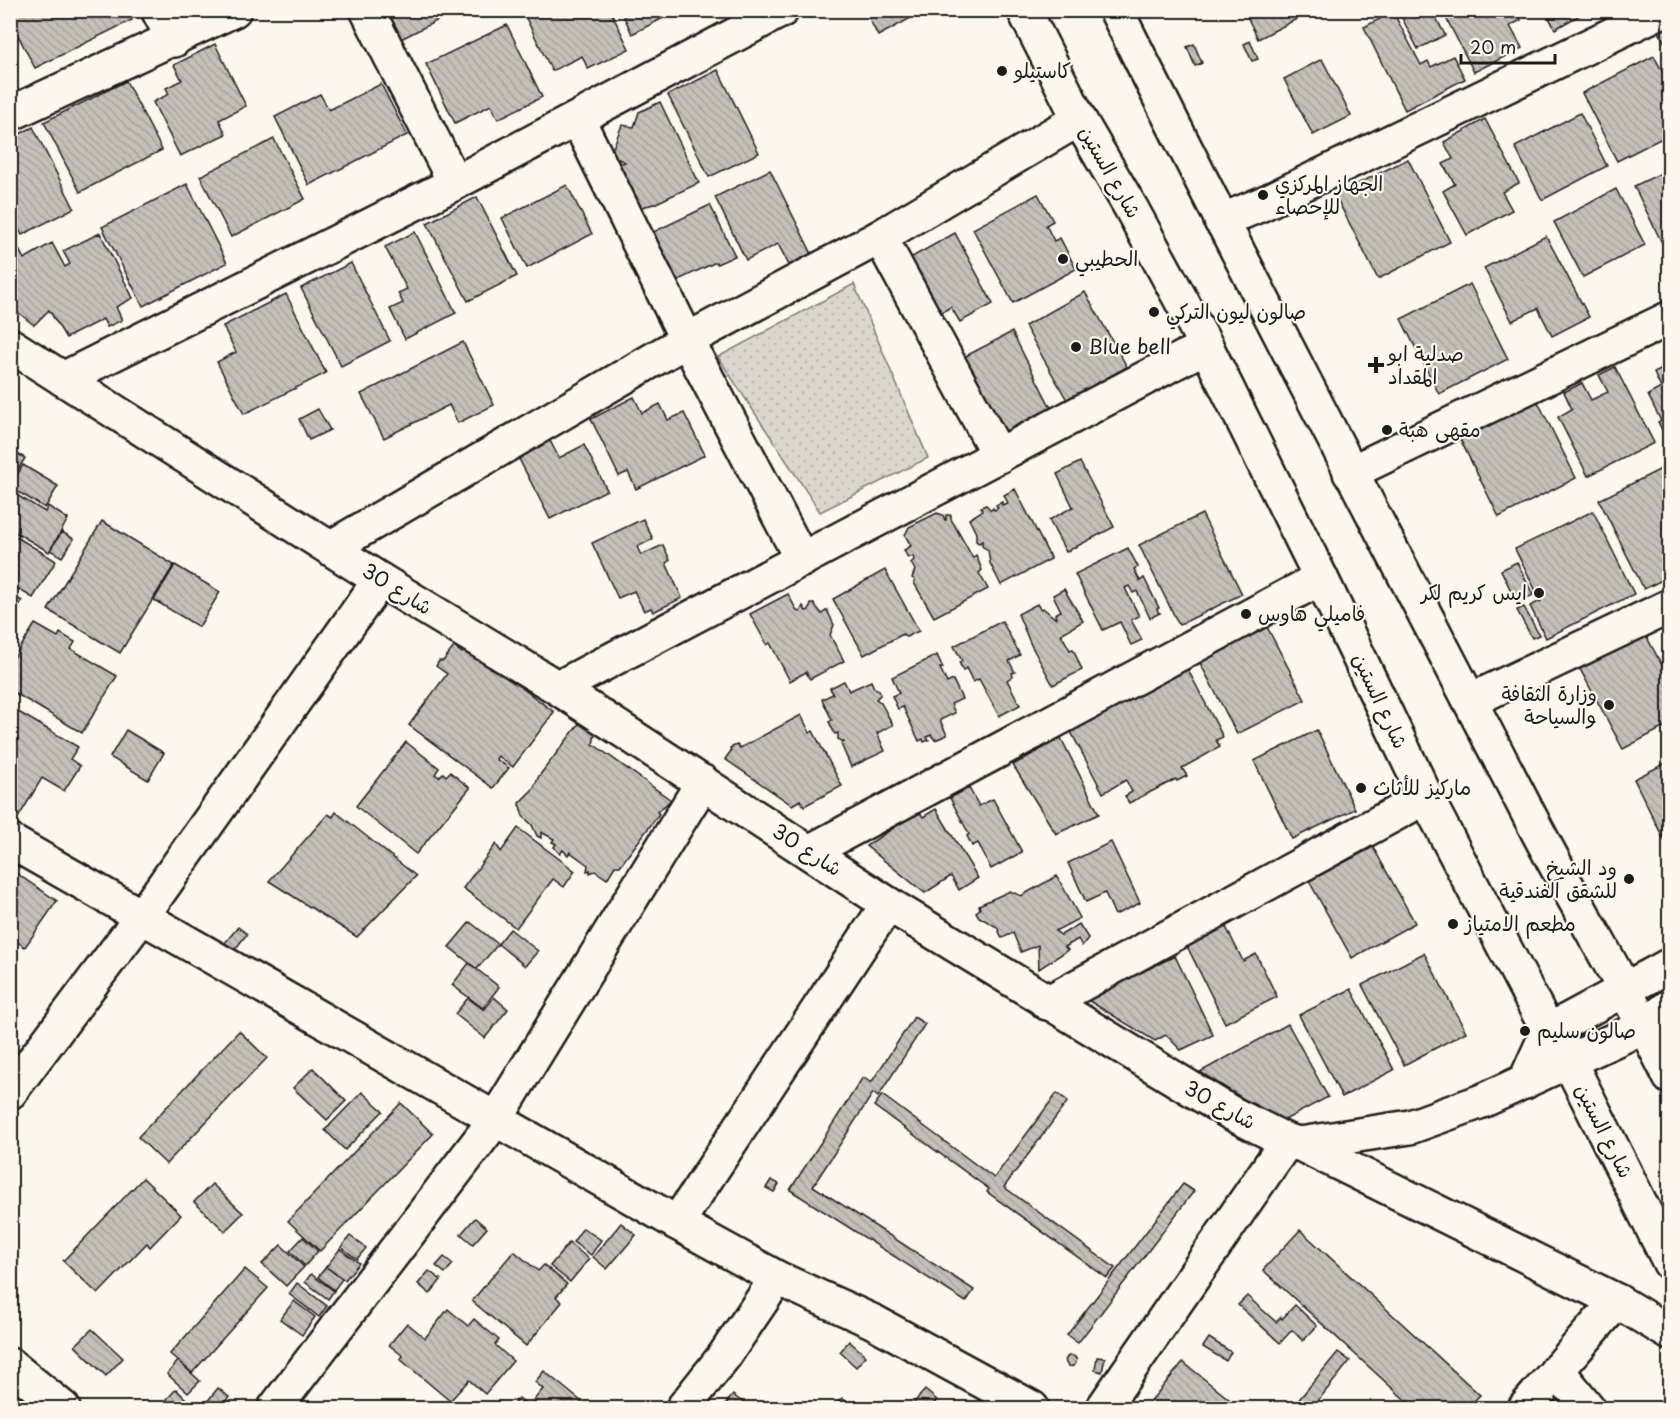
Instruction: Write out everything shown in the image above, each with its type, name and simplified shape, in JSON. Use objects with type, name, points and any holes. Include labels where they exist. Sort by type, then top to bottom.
[{"type":"street","points":[[158,10],[174,40]]},
{"type":"street","points":[[10,114],[174,40],[234,10]]},
{"type":"street","points":[[367,10],[455,183]]},
{"type":"street","points":[[63,379],[578,120],[782,10]]},
{"type":"street","name":"شارع الستين","points":[[1024,10],[1079,119],[1131,208],[1206,346],[1426,797],[1548,1031],[1569,1063],[1670,1263]]},
{"type":"street","points":[[1116,10],[1350,473],[1562,879],[1625,991],[1657,1016],[1670,1077]]},
{"type":"street","points":[[1221,221],[1262,204],[1663,10]]},
{"type":"street","points":[[330,548],[687,340],[880,237],[1079,119]]},
{"type":"street","points":[[578,120],[687,340],[802,560]]},
{"type":"street","points":[[880,237],[999,456]]},
{"type":"street","points":[[1350,473],[1670,318]]},
{"type":"street","points":[[558,688],[1206,346]]},
{"type":"street","name":"شارع 30","points":[[14,355],[63,379],[380,580],[558,688],[888,904],[1231,1113],[1617,1301],[1670,1333]]},
{"type":"street","points":[[809,852],[1321,578]]},
{"type":"street","points":[[10,1092],[142,916],[380,580]]},
{"type":"street","points":[[1470,701],[1670,606]]},
{"type":"street","points":[[275,1408],[495,1120],[703,782]]},
{"type":"street","points":[[1047,1002],[1426,797]]},
{"type":"street","points":[[10,841],[677,1223],[777,1278],[874,1322],[1032,1408]]},
{"type":"street","points":[[677,1223],[888,904]]},
{"type":"street","points":[[1525,1082],[1548,1031],[1670,965]]},
{"type":"street","points":[[1103,1408],[1294,1143],[1410,1127],[1482,1101],[1569,1063],[1657,1016]]},
{"type":"street","points":[[683,1408],[724,1355],[777,1278]]},
{"type":"street","points":[[1525,1408],[1617,1301]]},
{"type":"street","points":[[10,1365],[63,1408]]},
{"type":"street","points":[[1557,1371],[1588,1408]]},
{"type":"shaded area","points":[[854,284],[928,458],[820,512],[718,357]]},
{"type":"building","points":[[10,10],[127,10],[132,20],[35,68],[10,20]]},
{"type":"building","points":[[387,10],[458,10],[401,39]]},
{"type":"building","points":[[522,10],[610,10],[629,49],[588,69],[582,56],[552,71]]},
{"type":"building","points":[[621,10],[679,10],[632,34]]},
{"type":"building","points":[[865,10],[911,10],[908,12],[911,18],[878,36]]},
{"type":"building","points":[[1244,10],[1314,10],[1258,39]]},
{"type":"building","points":[[1398,10],[1432,10],[1445,35],[1418,49]]},
{"type":"building","points":[[1442,10],[1516,10],[1521,20],[1510,26],[1522,48],[1474,72]]},
{"type":"building","points":[[1545,10],[1589,10],[1555,29]]},
{"type":"building","points":[[1393,12],[1421,65],[1428,61],[1431,67],[1453,56],[1465,79],[1405,110],[1364,27]]},
{"type":"building","points":[[1670,24],[1670,53],[1658,30]]},
{"type":"building","points":[[507,25],[542,97],[498,119],[491,105],[455,123],[426,64]]},
{"type":"building","points":[[1250,41],[1258,59],[1252,61],[1244,44]]},
{"type":"building","points":[[215,44],[246,106],[219,120],[226,134],[180,156],[153,102],[169,94],[166,88],[182,80],[174,65]]},
{"type":"building","points":[[1194,44],[1202,63],[1195,66],[1187,47]]},
{"type":"building","points":[[1654,56],[1670,86],[1670,134],[1617,161],[1582,93]]},
{"type":"building","points":[[1322,59],[1351,116],[1313,135],[1284,79]]},
{"type":"building","points":[[718,70],[759,153],[709,177],[668,95]]},
{"type":"building","points":[[126,81],[162,150],[80,192],[44,122]]},
{"type":"building","points":[[381,84],[407,135],[309,185],[275,117],[320,94],[329,110]]},
{"type":"building","points":[[660,102],[699,183],[654,204],[629,210],[617,164],[625,162],[610,155],[622,125],[634,127],[639,112]]},
{"type":"building","points":[[1580,113],[1607,166],[1542,200],[1515,147]]},
{"type":"building","points":[[1485,119],[1519,183],[1502,192],[1512,210],[1467,235],[1443,191],[1455,184],[1443,164],[1453,159],[1444,142]]},
{"type":"building","points":[[33,127],[74,208],[22,235],[10,212],[10,163],[16,160],[10,149],[10,139]]},
{"type":"building","points":[[274,139],[305,199],[231,237],[200,176]]},
{"type":"building","points":[[1408,159],[1450,242],[1378,279],[1335,195]]},
{"type":"building","points":[[1670,169],[1670,255],[1668,255],[1634,186]]},
{"type":"building","points":[[770,170],[812,254],[789,265],[778,244],[746,260],[715,197]]},
{"type":"building","points":[[187,184],[227,263],[143,306],[102,227]]},
{"type":"building","points":[[567,185],[592,234],[527,268],[502,218]]},
{"type":"building","points":[[1616,189],[1645,245],[1583,277],[1554,222]]},
{"type":"building","points":[[1038,194],[1053,221],[1046,225],[1054,241],[1060,238],[1076,269],[1013,303],[973,229]]},
{"type":"building","points":[[477,197],[517,276],[468,301],[427,223]]},
{"type":"building","points":[[710,205],[735,256],[717,264],[716,262],[672,283],[649,234]]},
{"type":"building","points":[[10,232],[24,259],[52,243],[65,267],[70,264],[63,251],[100,233],[133,298],[116,307],[122,320],[107,327],[103,319],[66,338],[49,310],[34,325],[10,306],[10,299],[14,295],[10,293]]},
{"type":"building","points":[[415,232],[456,313],[405,339],[390,309],[403,303],[398,293],[407,289],[385,247]]},
{"type":"building","points":[[955,233],[993,304],[960,322],[951,307],[933,317],[903,262]]},
{"type":"building","points":[[1546,236],[1589,317],[1552,336],[1538,308],[1512,321],[1484,268]]},
{"type":"building","points":[[351,263],[390,341],[341,366],[301,288]]},
{"type":"building","points":[[1470,284],[1508,359],[1439,394],[1401,319]]},
{"type":"building","name":"Blue bell","points":[[1085,292],[1127,367],[1067,400],[1025,326]]},
{"type":"building","points":[[286,294],[326,373],[244,414],[217,362],[236,352],[223,326]]},
{"type":"building","points":[[1012,332],[1051,408],[992,438],[956,361]]},
{"type":"building","points":[[463,342],[494,405],[458,423],[449,405],[384,438],[361,394]]},
{"type":"building","points":[[1670,365],[1670,439],[1667,440],[1658,422],[1661,421],[1648,395],[1661,388],[1654,373]]},
{"type":"building","points":[[1615,367],[1654,443],[1588,476],[1558,417],[1572,409],[1564,392],[1582,383],[1591,400],[1608,392],[1599,375]]},
{"type":"building","points":[[1535,396],[1576,478],[1499,517],[1458,435]]},
{"type":"building","points":[[634,397],[642,413],[660,404],[668,420],[684,413],[705,455],[636,489],[628,472],[619,476],[591,419]]},
{"type":"building","points":[[318,409],[330,430],[309,440],[299,419]]},
{"type":"building","points":[[547,435],[559,458],[584,445],[607,490],[550,519],[515,451]]},
{"type":"building","points":[[10,450],[25,458],[10,483]]},
{"type":"building","points":[[1080,462],[1114,527],[1066,552],[1049,520],[1073,507],[1057,474]]},
{"type":"building","points":[[23,465],[58,486],[45,508],[10,487]]},
{"type":"building","points":[[1667,466],[1670,471],[1670,576],[1644,589],[1599,500]]},
{"type":"building","points":[[1015,489],[1051,559],[1001,585],[990,563],[988,550],[982,546],[982,541],[979,543],[976,541],[976,533],[969,519],[982,511],[981,507],[986,505],[994,510],[998,508],[996,505],[1002,502],[1002,505],[1008,503],[1004,495]]},
{"type":"building","points":[[10,491],[45,512],[48,506],[68,519],[49,552],[10,529]]},
{"type":"building","points":[[1593,511],[1634,594],[1546,638],[1530,606],[1541,601],[1515,549]]},
{"type":"building","points":[[937,513],[943,515],[945,520],[946,515],[951,515],[951,519],[973,558],[976,555],[982,570],[979,573],[988,589],[934,617],[912,578],[915,570],[911,563],[914,560],[913,556],[908,558],[904,550],[911,546],[905,535],[909,527]]},
{"type":"building","points":[[1202,514],[1242,594],[1179,625],[1139,545]]},
{"type":"building","points":[[643,519],[653,539],[637,547],[641,555],[663,545],[670,560],[666,563],[682,598],[653,612],[651,608],[644,611],[634,591],[618,598],[592,543]]},
{"type":"building","points":[[102,521],[174,565],[120,653],[48,610]]},
{"type":"building","points":[[62,532],[74,539],[62,557],[50,550]]},
{"type":"building","points":[[10,533],[56,561],[33,598],[10,584]]},
{"type":"building","points":[[1128,548],[1138,567],[1134,569],[1140,581],[1144,578],[1160,613],[1150,618],[1137,591],[1133,593],[1129,586],[1125,588],[1139,616],[1131,620],[1142,640],[1131,645],[1120,622],[1103,630],[1075,574]]},
{"type":"building","points":[[1517,562],[1533,595],[1517,603],[1501,570]]},
{"type":"building","points":[[175,565],[220,592],[199,627],[154,600]]},
{"type":"building","points":[[885,570],[919,631],[906,637],[903,634],[864,655],[833,599]]},
{"type":"building","points":[[1064,589],[1083,621],[1061,634],[1070,650],[1073,649],[1082,670],[1053,685],[1031,645],[1018,614],[1037,604],[1040,609],[1043,608],[1056,619],[1055,614],[1061,611],[1053,595]]},
{"type":"building","points":[[10,594],[22,601],[10,620]]},
{"type":"building","points":[[788,594],[797,611],[800,612],[803,606],[806,611],[809,610],[811,604],[814,604],[822,614],[827,610],[834,625],[830,635],[844,661],[810,679],[806,672],[790,681],[770,643],[767,645],[750,614]]},
{"type":"building","points":[[1524,607],[1539,635],[1532,638],[1517,610]]},
{"type":"building","points":[[1002,621],[1020,655],[1009,661],[1015,672],[1007,680],[1020,705],[999,716],[979,679],[973,682],[966,668],[963,671],[959,662],[962,661],[954,646]]},
{"type":"building","points":[[1265,623],[1305,700],[1237,734],[1197,657]]},
{"type":"building","points":[[35,624],[58,637],[60,633],[75,642],[71,649],[117,676],[82,733],[10,690],[10,664]]},
{"type":"building","points":[[1645,634],[1670,680],[1670,724],[1623,749],[1580,669]]},
{"type":"building","points":[[454,647],[462,653],[467,647],[554,712],[513,767],[498,756],[496,759],[509,768],[493,788],[409,725],[447,674],[436,666]]},
{"type":"building","points":[[937,655],[947,683],[953,680],[962,699],[951,704],[955,713],[940,720],[947,735],[935,740],[931,735],[927,737],[929,740],[924,742],[923,739],[919,741],[903,707],[898,709],[892,696],[899,693],[892,677]]},
{"type":"building","points":[[1185,664],[1223,737],[1216,740],[1220,747],[1182,768],[1187,776],[1177,781],[1176,779],[1129,803],[1125,796],[1132,792],[1126,780],[1103,793],[1068,726]]},
{"type":"building","points":[[844,681],[849,691],[871,681],[874,688],[879,690],[880,695],[876,699],[881,703],[893,725],[877,733],[885,751],[851,767],[841,744],[844,742],[838,739],[838,733],[835,734],[829,722],[832,720],[822,699],[833,694],[830,688]]},
{"type":"building","points":[[10,707],[78,747],[70,759],[80,766],[64,791],[42,778],[15,823],[10,820]]},
{"type":"building","points":[[801,715],[810,733],[813,731],[842,786],[804,806],[800,800],[792,805],[725,759],[731,751],[730,748],[737,745],[740,748]]},
{"type":"building","points":[[582,720],[596,730],[593,744],[671,800],[657,812],[659,814],[620,866],[615,866],[607,879],[595,871],[590,873],[590,870],[587,871],[588,865],[570,852],[568,855],[563,850],[560,854],[554,847],[556,844],[552,842],[554,839],[541,832],[541,838],[537,836],[532,825],[523,816],[519,803],[533,789],[539,776]]},
{"type":"building","points":[[126,730],[164,753],[148,780],[110,757]]},
{"type":"building","points":[[1317,730],[1355,809],[1292,839],[1254,761]]},
{"type":"building","points":[[1061,738],[1099,814],[1056,834],[1013,765]]},
{"type":"building","points":[[406,742],[439,768],[435,774],[439,777],[443,773],[446,776],[450,772],[470,788],[416,854],[356,806]]},
{"type":"building","points":[[1670,761],[1670,852],[1634,779]]},
{"type":"building","points":[[969,788],[979,806],[993,799],[1022,852],[991,869],[978,843],[972,846],[967,836],[969,834],[950,798]]},
{"type":"building","points":[[936,809],[978,878],[959,890],[951,876],[925,893],[866,846],[919,811],[923,817]]},
{"type":"building","points":[[336,812],[416,876],[357,937],[269,881],[328,814],[333,817]]},
{"type":"building","points":[[518,828],[575,871],[564,887],[553,879],[516,928],[463,888],[496,844],[501,852]]},
{"type":"building","points":[[1111,842],[1140,903],[1115,915],[1105,893],[1086,902],[1068,863]]},
{"type":"building","points":[[1373,847],[1415,923],[1352,958],[1309,881]]},
{"type":"building","points":[[10,869],[57,901],[25,947],[10,937]]},
{"type":"building","points":[[1057,876],[1080,918],[1055,931],[1061,935],[1079,924],[1088,938],[1082,946],[1078,939],[1065,947],[1068,950],[1039,969],[1038,945],[1021,952],[1013,933],[1002,938],[997,927],[979,917],[976,912],[980,909],[979,905],[1010,891],[1021,896]]},
{"type":"building","points":[[470,922],[498,944],[477,969],[449,947]]},
{"type":"building","points":[[238,927],[247,934],[229,957],[219,950]]},
{"type":"building","points":[[1226,927],[1243,961],[1256,954],[1277,997],[1225,1023],[1187,946]]},
{"type":"building","points":[[510,929],[538,951],[525,966],[498,944]]},
{"type":"building","points":[[1424,953],[1466,1032],[1404,1065],[1362,985]]},
{"type":"building","points":[[1175,956],[1213,1035],[1181,1050],[1166,1035],[1155,1041],[1086,999]]},
{"type":"building","points":[[469,963],[499,987],[483,1008],[452,985]]},
{"type":"building","points":[[1351,989],[1394,1070],[1342,1097],[1299,1015]]},
{"type":"building","points":[[494,997],[508,1009],[485,1038],[455,1014],[468,998],[484,1010]]},
{"type":"building","points":[[914,1017],[925,1024],[878,1097],[873,1093],[813,1186],[974,1290],[966,1302],[790,1190],[863,1077],[871,1083]]},
{"type":"building","points":[[1288,1024],[1328,1097],[1281,1122],[1200,1072]]},
{"type":"building","points":[[239,1031],[267,1058],[166,1164],[138,1137]]},
{"type":"building","points":[[313,1068],[346,1101],[327,1120],[293,1088]]},
{"type":"building","points":[[362,1092],[383,1111],[345,1150],[325,1130]]},
{"type":"building","points":[[1057,1093],[1068,1101],[1004,1187],[1115,1268],[1107,1278],[987,1192],[989,1189],[874,1106],[882,1095],[994,1178]]},
{"type":"building","points":[[401,1103],[433,1134],[320,1251],[288,1221]]},
{"type":"building","points":[[143,1178],[181,1215],[150,1247],[147,1243],[98,1294],[63,1261]]},
{"type":"building","points":[[771,1180],[779,1184],[774,1192],[766,1188]]},
{"type":"building","points":[[212,1184],[243,1213],[225,1231],[194,1202]]},
{"type":"building","points":[[1183,1184],[1194,1191],[1078,1343],[1067,1335]]},
{"type":"building","points":[[475,1218],[487,1228],[473,1244],[461,1234]]},
{"type":"building","points":[[621,1223],[636,1235],[607,1269],[593,1257]]},
{"type":"building","points":[[583,1228],[601,1240],[591,1255],[573,1242]]},
{"type":"building","points":[[1300,1230],[1480,1395],[1467,1408],[1414,1408],[1263,1270]]},
{"type":"building","points":[[350,1236],[366,1248],[357,1259],[341,1247]]},
{"type":"building","points":[[303,1237],[318,1251],[305,1266],[290,1251]]},
{"type":"building","points":[[569,1243],[589,1259],[570,1282],[550,1266]]},
{"type":"building","points":[[281,1245],[304,1267],[286,1286],[262,1264]]},
{"type":"building","points":[[340,1249],[359,1263],[345,1280],[326,1267]]},
{"type":"building","points":[[514,1251],[538,1271],[544,1265],[567,1284],[556,1297],[562,1302],[526,1346],[472,1301]]},
{"type":"building","points":[[444,1257],[453,1264],[445,1273],[436,1266]]},
{"type":"building","points":[[326,1267],[342,1279],[334,1290],[318,1277]]},
{"type":"building","points":[[245,1269],[268,1288],[192,1373],[170,1354]]},
{"type":"building","points":[[429,1271],[441,1280],[430,1294],[418,1284]]},
{"type":"building","points":[[311,1274],[334,1291],[328,1299],[305,1282]]},
{"type":"building","points":[[297,1283],[327,1306],[319,1317],[289,1294]]},
{"type":"building","points":[[1247,1296],[1276,1322],[1295,1305],[1317,1326],[1303,1341],[1292,1330],[1280,1343],[1238,1305]]},
{"type":"building","points":[[294,1301],[315,1317],[302,1335],[280,1319]]},
{"type":"building","points":[[448,1309],[468,1326],[474,1319],[499,1340],[495,1345],[513,1361],[485,1394],[469,1380],[450,1401],[400,1359],[403,1356],[389,1345],[407,1323],[425,1338]]},
{"type":"building","points":[[92,1329],[123,1358],[106,1376],[75,1346]]},
{"type":"building","points":[[1209,1338],[1231,1352],[1226,1361],[1203,1347]]},
{"type":"building","points":[[849,1341],[866,1356],[856,1367],[840,1352]]},
{"type":"building","points":[[1338,1352],[1350,1361],[1312,1408],[1292,1408]]},
{"type":"building","points":[[1071,1355],[1077,1361],[1071,1367],[1065,1361]]},
{"type":"building","points":[[1097,1357],[1105,1358],[1102,1372],[1095,1370]]},
{"type":"building","points":[[178,1361],[200,1381],[188,1393],[167,1374]]},
{"type":"building","points":[[1183,1362],[1240,1408],[1145,1408]]},
{"type":"building","points":[[544,1371],[582,1402],[576,1408],[510,1408],[519,1398],[529,1406],[543,1389],[535,1382]]},
{"type":"building","points":[[218,1388],[229,1397],[220,1408],[202,1408]]},
{"type":"building","points":[[176,1389],[187,1400],[179,1408],[159,1408]]},
{"type":"building","points":[[925,1390],[937,1400],[930,1408],[909,1408]]},
{"type":"building","points":[[733,1395],[750,1408],[722,1408]]},
{"type":"building","points":[[842,1398],[854,1408],[833,1408]]},
{"type":"place","name":"كاستيلو","points":[[1002,71]]},
{"type":"place","name":"الجهاز المركزي للإحصاء","points":[[1263,195]]},
{"type":"place","name":"الحطيبي","points":[[1063,259]]},
{"type":"place","name":"صالون ليون التركي","points":[[1154,312]]},
{"type":"place","name":"Blue bell","points":[[1076,347]]},
{"type":"place","name":"صدلية ابو المقداد","points":[[1376,365]]},
{"type":"place","name":"مقهى هبة","points":[[1387,430]]},
{"type":"place","name":"ايس كريم لكر","points":[[1539,593]]},
{"type":"place","name":"فاميلي هاوس","points":[[1246,614]]},
{"type":"place","name":"وزارة الثقافة والسياحة","points":[[1609,705]]},
{"type":"place","name":"ماركيز للأثاث","points":[[1361,788]]},
{"type":"place","name":"ود الشيخ للشقق الفندقية","points":[[1629,879]]},
{"type":"place","name":"مطعم الامتياز","points":[[1453,924]]},
{"type":"place","name":"صالون سليم","points":[[1525,1031]]}]
